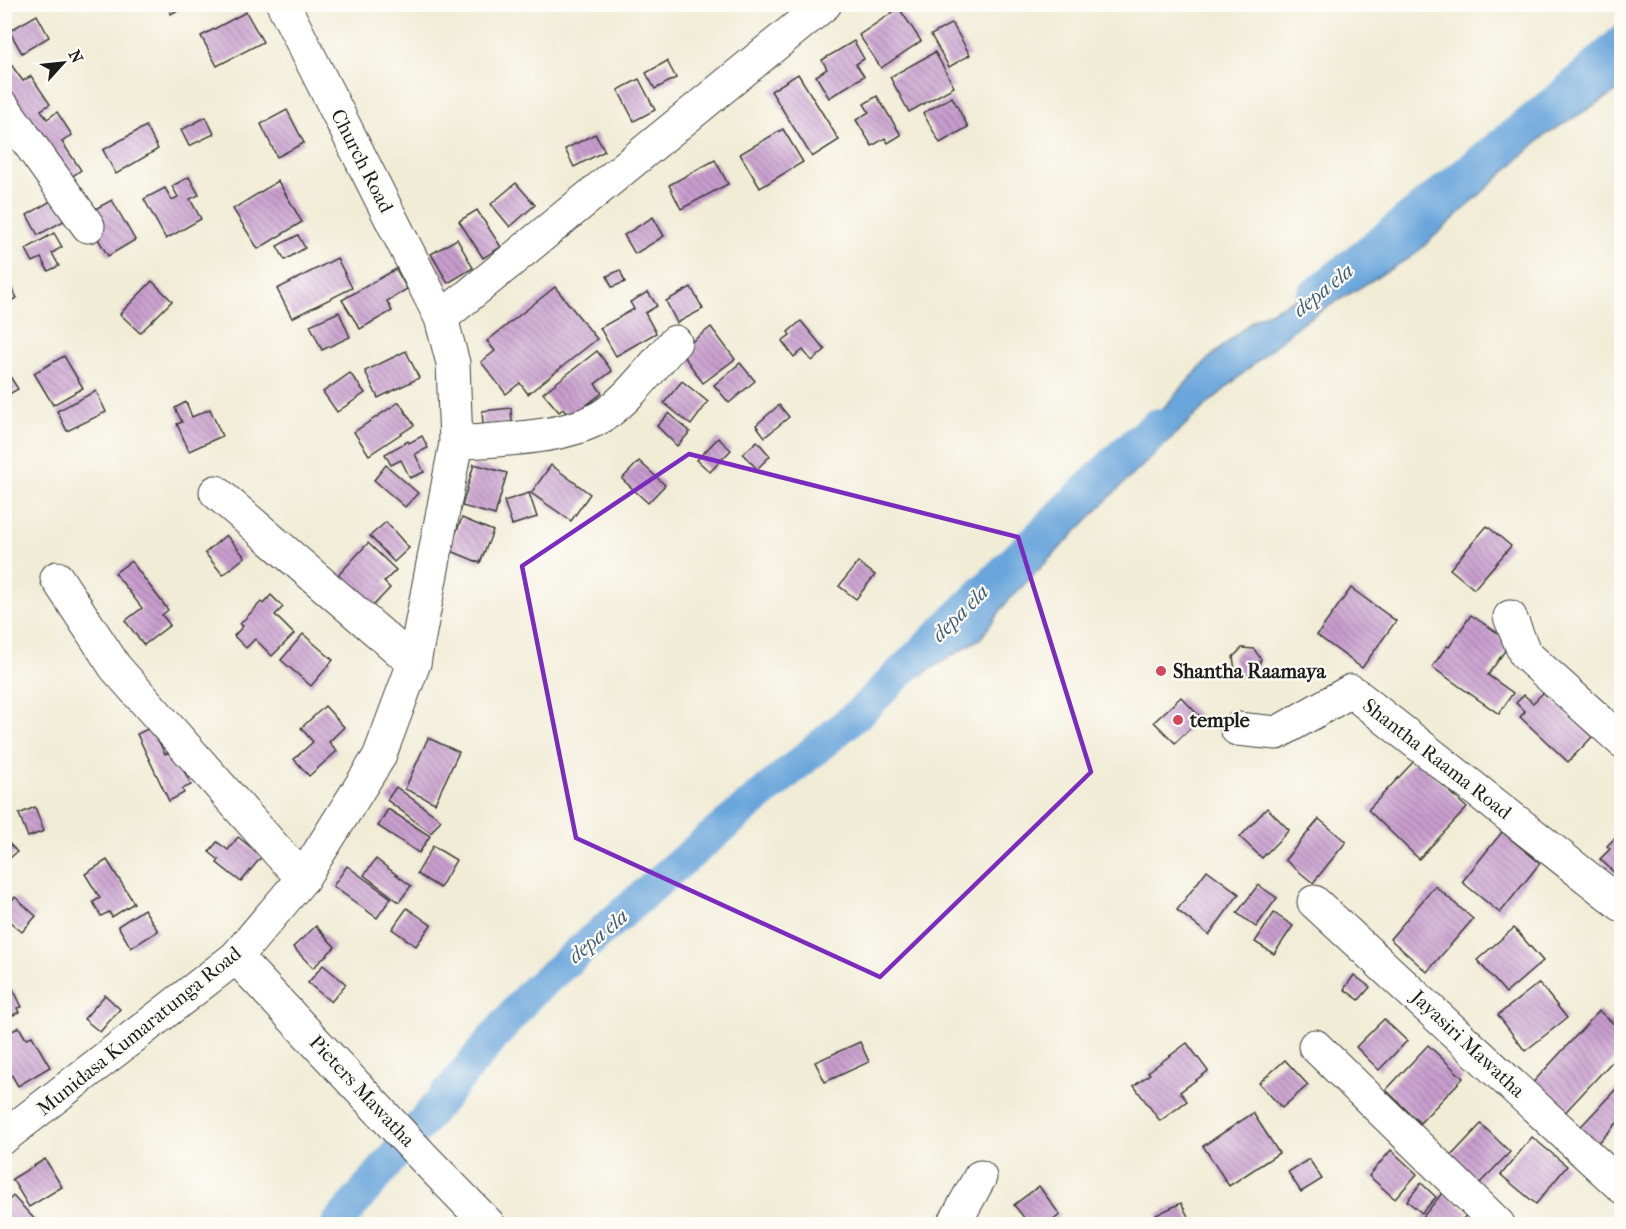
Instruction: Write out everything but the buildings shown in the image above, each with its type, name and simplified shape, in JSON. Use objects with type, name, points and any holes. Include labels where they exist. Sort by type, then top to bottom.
[{"type":"street","name":"Church Road","points":[[282,4],[441,318]]},
{"type":"street","points":[[441,318],[825,4]]},
{"type":"street","points":[[4,108],[88,226]]},
{"type":"street","name":"Munidasa Kumaratunga Road","points":[[4,1137],[236,957],[303,878],[379,757],[414,663],[456,443],[453,363],[441,318]]},
{"type":"street","points":[[456,443],[549,434],[577,428],[604,415],[627,396],[675,342]]},
{"type":"street","points":[[216,492],[414,663]]},
{"type":"street","points":[[57,578],[115,667],[303,878]]},
{"type":"street","points":[[1510,617],[1525,654],[1622,741]]},
{"type":"street","name":"Shantha Raama Road","points":[[1237,729],[1277,733],[1351,691],[1622,905]]},
{"type":"street","name":"Jayasiri Mawatha","points":[[1314,902],[1622,1187]]},
{"type":"street","name":"Pieters Mawatha","points":[[236,957],[488,1224]]},
{"type":"street","points":[[1315,1046],[1498,1224]]},
{"type":"street","points":[[954,1224],[980,1177]]},
{"type":"highlighted area","points":[[689,454],[1018,537],[1091,772],[880,977],[576,838],[522,566]]},
{"type":"water","points":[[1621,41],[1621,89],[1545,135],[1414,255],[1301,323],[1203,408],[1117,490],[1006,603],[981,638],[859,713],[928,648],[967,618],[1206,361],[1253,320],[1293,300],[1401,233],[1561,96]]},
{"type":"waterway","name":"depa ela","points":[[1312,296],[1561,96],[1622,41]]},
{"type":"waterway","name":"depa ela","points":[[337,1224],[530,994],[674,868],[859,713],[1124,452],[1156,425]]},
{"type":"place","name":"Shantha Raamaya","points":[[1161,671]]},
{"type":"place","name":"temple","points":[[1178,720]]}]
